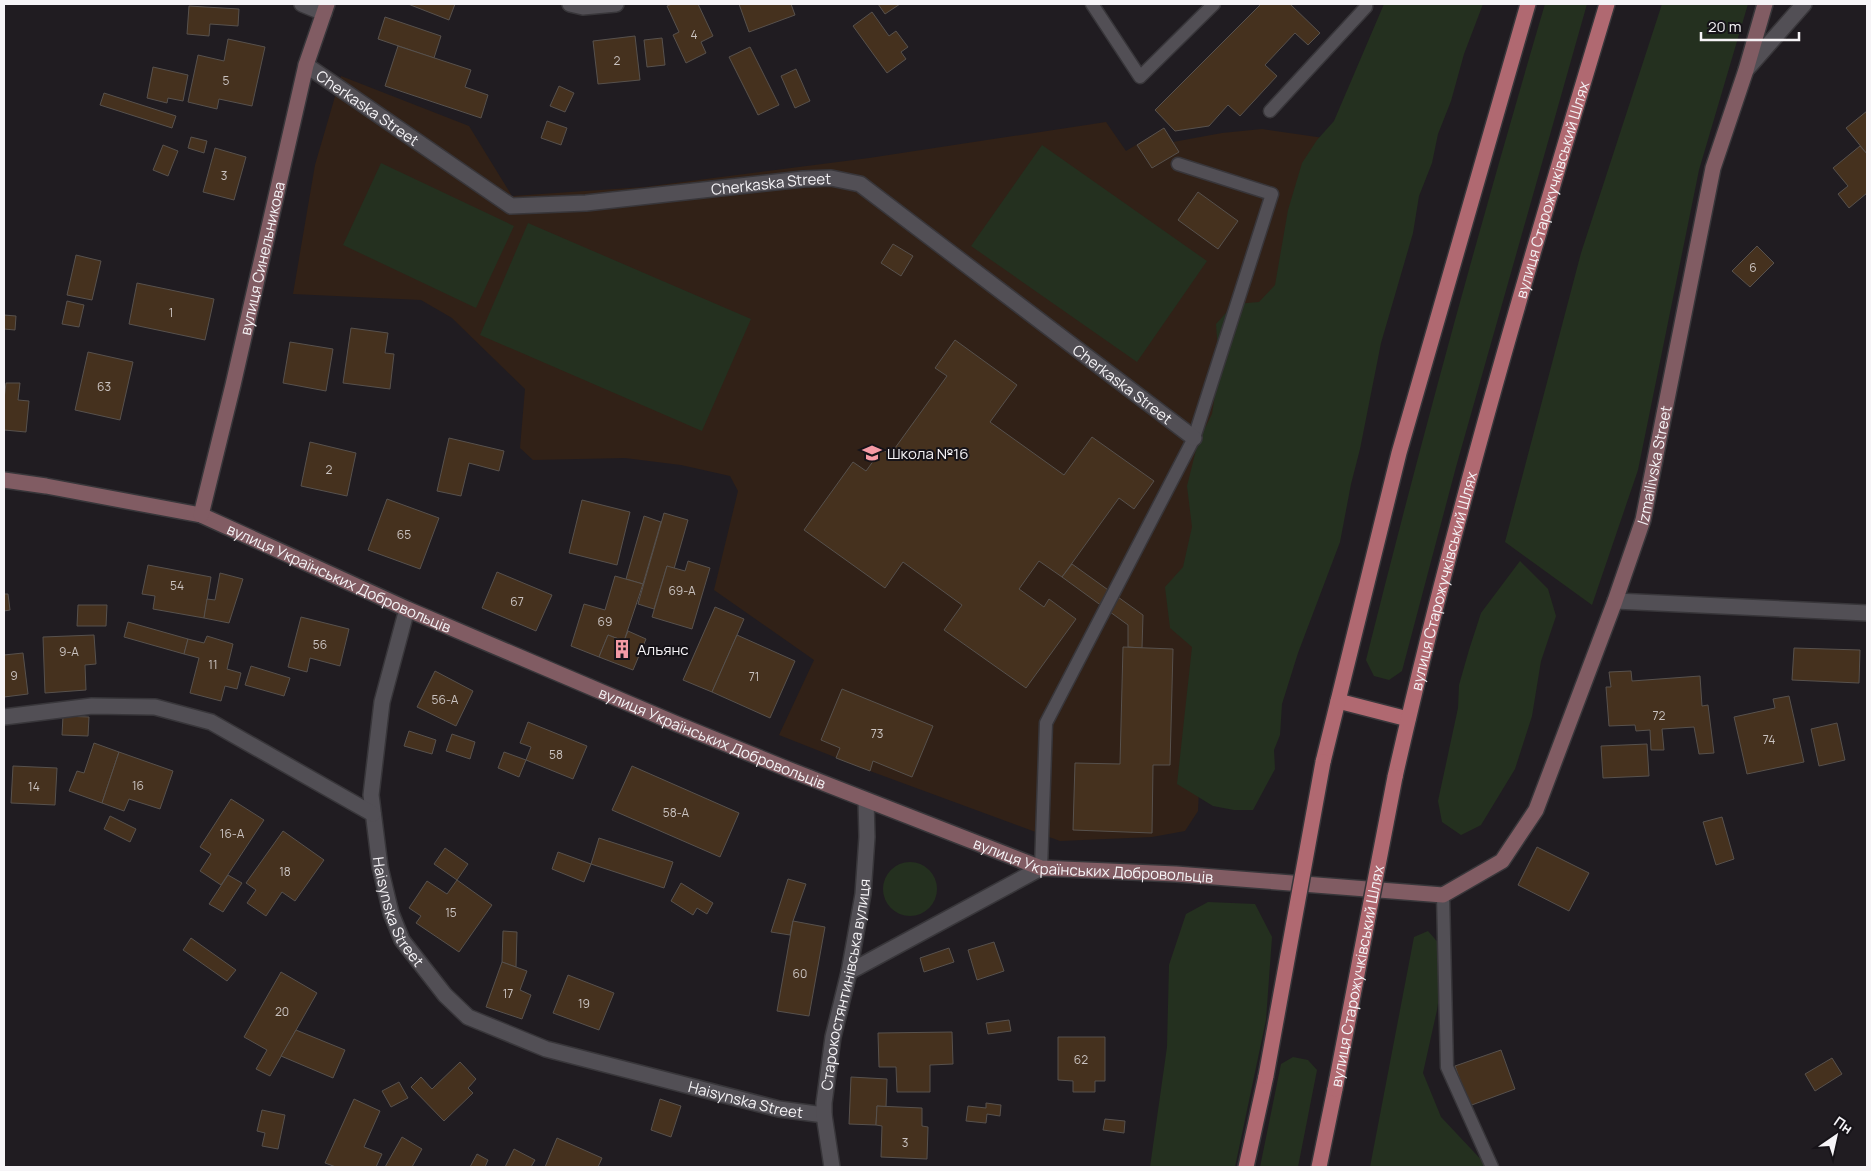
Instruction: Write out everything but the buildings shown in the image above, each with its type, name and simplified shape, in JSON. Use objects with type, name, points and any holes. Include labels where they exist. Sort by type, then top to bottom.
[{"type":"main road","points":[[1246,1167],[1266,1076],[1323,762],[1399,453],[1528,4]]},
{"type":"main road","name":"вулиця Старожучківський Шлях","points":[[1319,1167],[1408,719],[1476,456],[1536,242],[1607,4]]},
{"type":"main road","points":[[1338,701],[1408,719]]},
{"type":"street","points":[[302,4],[326,9]]},
{"type":"street","points":[[570,4],[583,7],[616,4]]},
{"type":"street","points":[[1746,70],[1765,4]]},
{"type":"street","name":"Izmailivska Street","points":[[1443,895],[1502,861],[1536,810],[1615,602],[1643,520],[1712,168],[1746,70],[1804,4]]},
{"type":"street","name":"вулиця Синельникова","points":[[201,515],[233,385],[306,65],[326,9]]},
{"type":"street","name":"Cherkaska Street","points":[[306,65],[511,206],[586,203],[803,179],[831,178],[860,184],[1194,438]]},
{"type":"street","name":"вулиця Українських Добровольців","points":[[4,480],[201,515],[406,609],[763,760],[1041,868],[1176,874],[1443,895]]},
{"type":"street","points":[[1615,602],[1867,613]]},
{"type":"street","name":"Haisynska Street","points":[[406,609],[382,702],[371,795],[380,867],[391,913],[402,940],[445,995],[468,1017],[546,1049],[779,1109],[824,1116]]},
{"type":"street","points":[[4,717],[92,706],[155,707],[211,722],[373,814]]},
{"type":"street","name":"Старокостянтинівська вулиця","points":[[832,1167],[824,1116],[833,1037],[849,972],[863,894],[867,837],[866,800]]},
{"type":"street","points":[[849,972],[1041,868]]},
{"type":"lane","points":[[1092,4],[1140,77],[1214,4]]},
{"type":"lane","points":[[1270,112],[1366,7],[1366,4]]},
{"type":"lane","points":[[1041,868],[1046,723],[1194,438],[1272,194],[1178,164]]},
{"type":"lane","points":[[1443,895],[1447,1067],[1492,1167]]},
{"type":"shaded area","name":"Школа №16","points":[[341,76],[469,126],[512,196],[644,187],[869,158],[1106,122],[1126,151],[1164,128],[1173,142],[1222,133],[1262,129],[1324,138],[1213,487],[1198,811],[1185,831],[1152,837],[1060,841],[870,771],[779,735],[814,660],[714,590],[738,491],[730,476],[681,465],[625,458],[533,460],[520,448],[525,389],[452,318],[421,300],[293,294],[315,165]]},
{"type":"green space","points":[[1384,4],[1483,4],[1464,54],[1451,101],[1438,134],[1432,163],[1419,196],[1413,233],[1381,343],[1340,542],[1298,653],[1282,704],[1280,735],[1274,750],[1275,769],[1253,810],[1234,810],[1213,806],[1177,784],[1192,647],[1170,628],[1165,587],[1183,567],[1192,527],[1187,486],[1198,442],[1212,414],[1219,368],[1216,324],[1234,304],[1259,302],[1275,285],[1288,210],[1302,163],[1317,140],[1334,121]]},
{"type":"green space","points":[[1545,4],[1587,4],[1456,467],[1402,671],[1389,680],[1374,676],[1366,660],[1452,331]]},
{"type":"green space","points":[[1662,4],[1748,4],[1699,170],[1638,470],[1592,605],[1505,542],[1581,253]]},
{"type":"green space","points":[[1042,145],[1207,261],[1137,362],[971,246]]},
{"type":"green space","points":[[381,163],[514,226],[476,308],[343,245]]},
{"type":"green space","points":[[528,223],[751,319],[702,431],[480,335]]},
{"type":"green space","points":[[1520,561],[1548,589],[1556,616],[1541,661],[1532,716],[1515,769],[1481,825],[1461,835],[1442,822],[1438,801],[1458,708],[1459,685],[1481,613]]},
{"type":"green space","points":[[905,862],[915,862],[925,866],[933,874],[937,889],[933,904],[925,912],[915,916],[905,916],[895,912],[887,904],[883,894],[883,884],[887,874],[895,866]]},
{"type":"green space","points":[[1208,902],[1255,904],[1272,937],[1266,1020],[1235,1167],[1150,1167],[1167,1047],[1169,965],[1186,914]]},
{"type":"green space","points":[[1428,931],[1441,946],[1443,968],[1437,1010],[1423,1073],[1441,1117],[1488,1167],[1370,1167],[1414,937]]},
{"type":"green space","points":[[1293,1057],[1308,1060],[1317,1070],[1298,1167],[1260,1167],[1281,1064]]},
{"type":"place","name":"Школа №16","points":[[872,453]]},
{"type":"place","name":"Альянс","points":[[622,649]]}]
